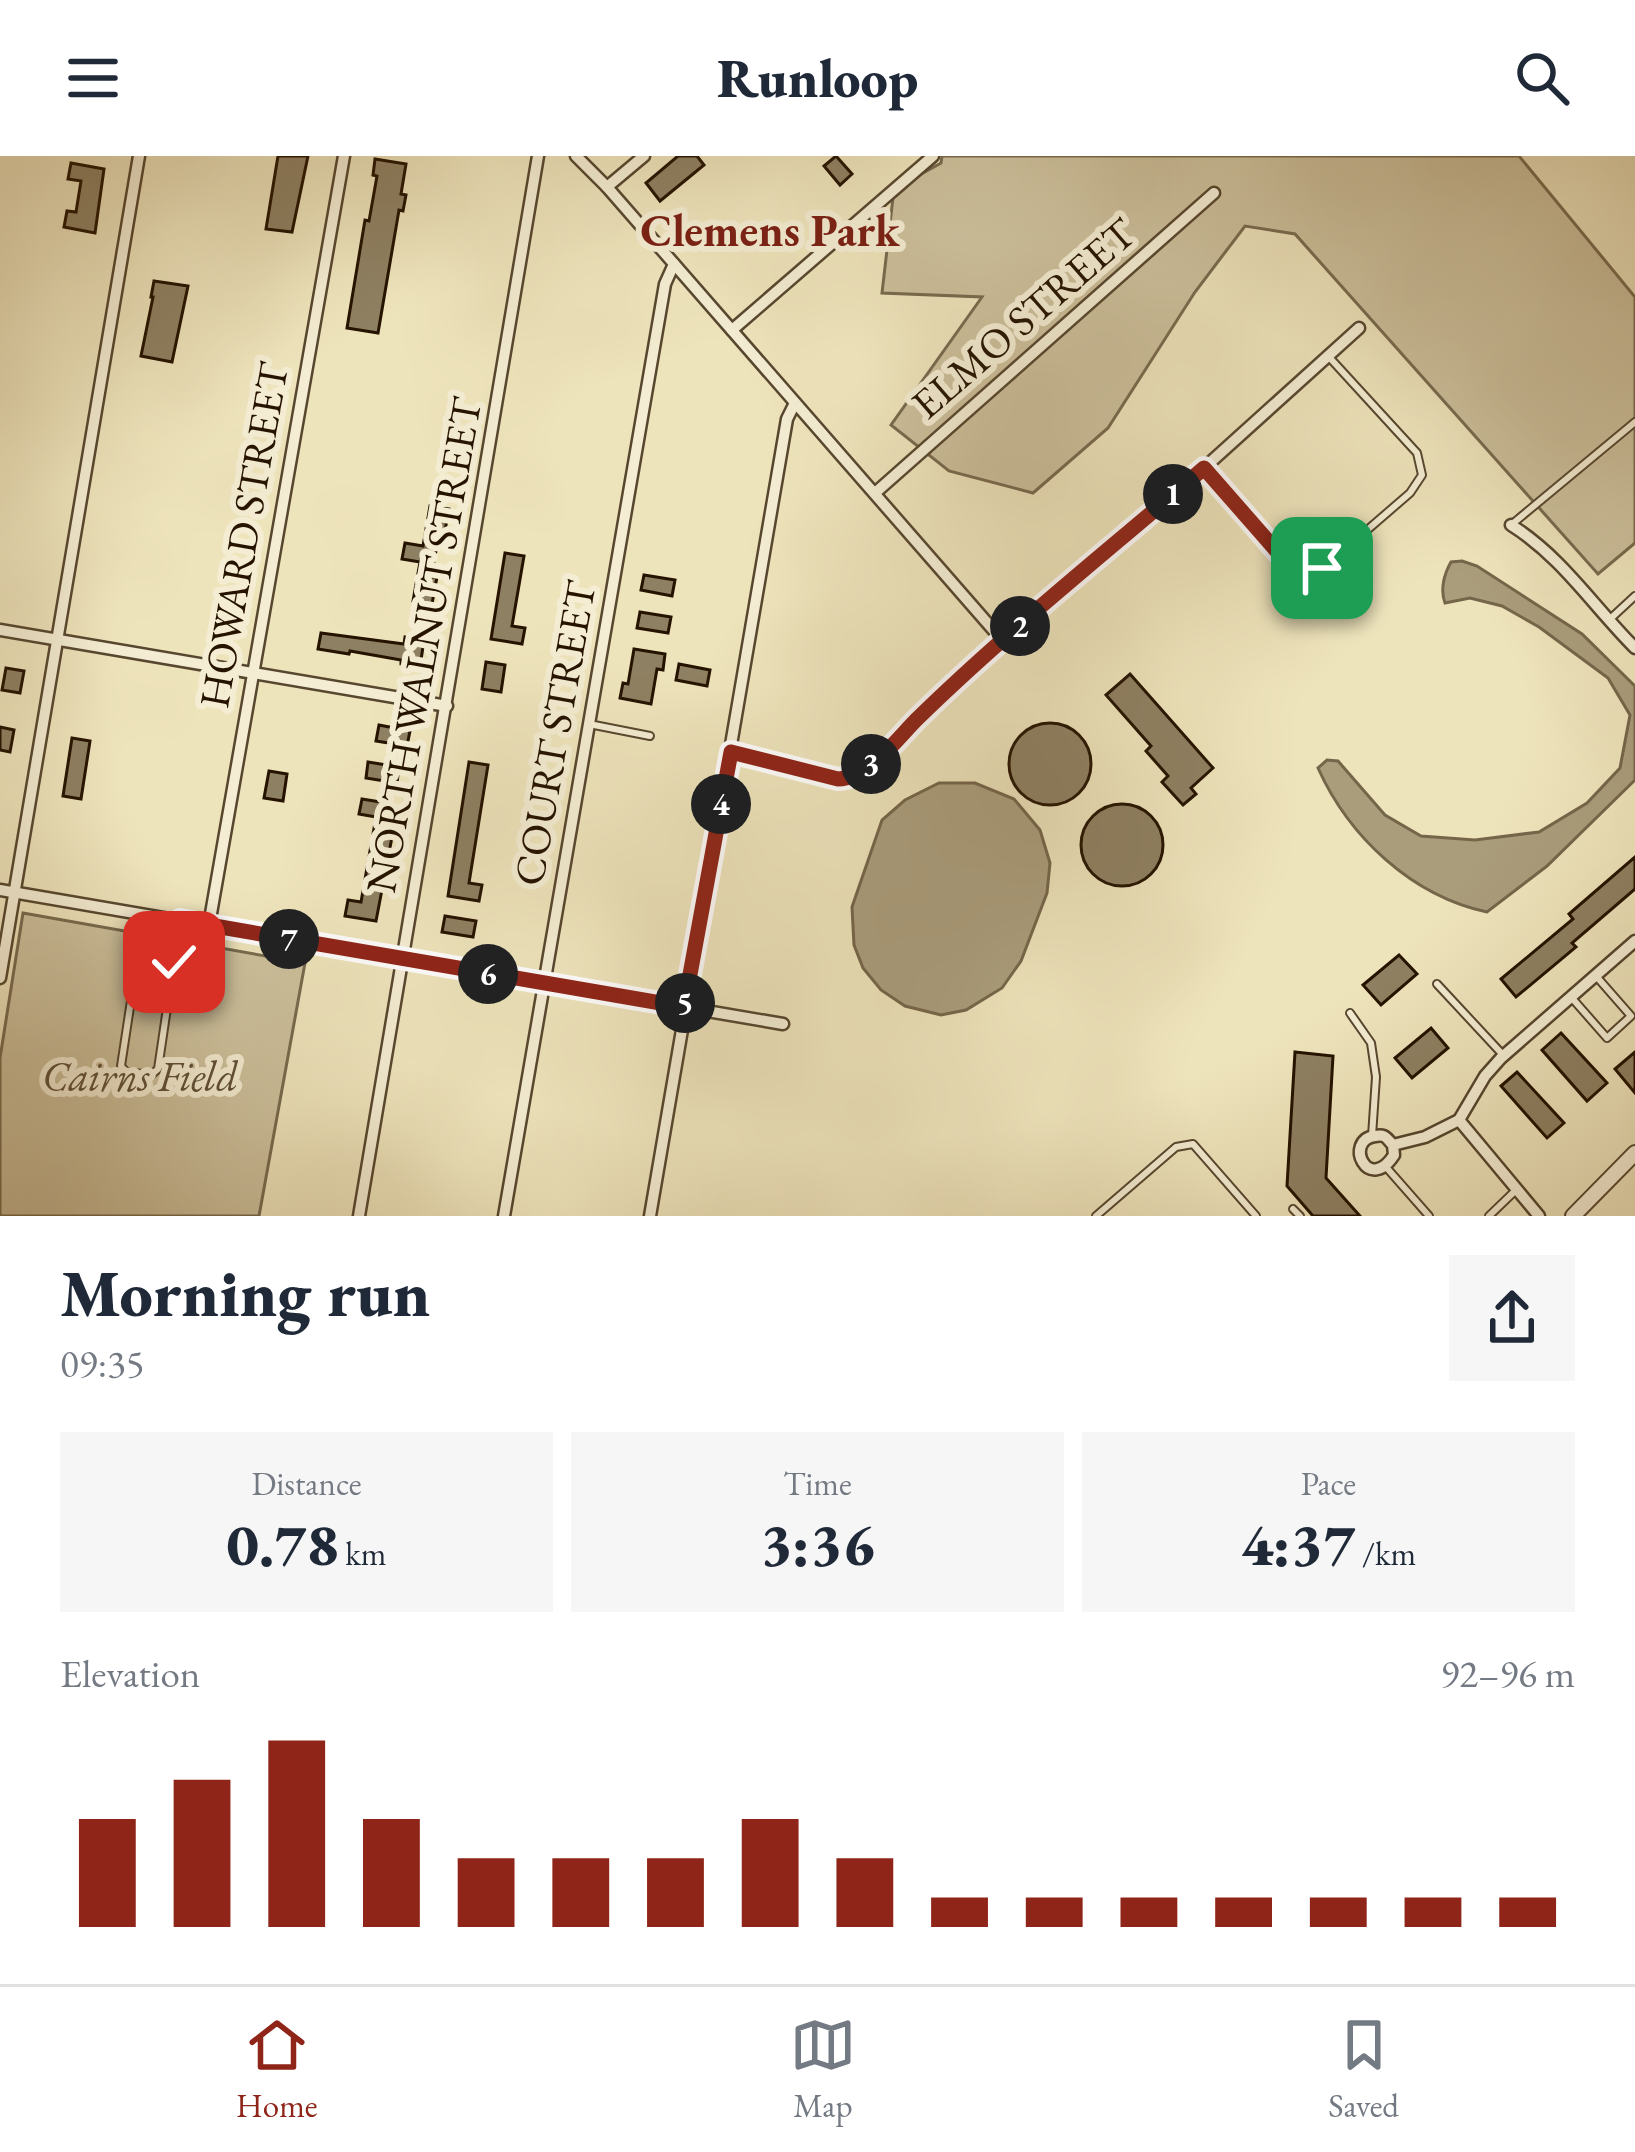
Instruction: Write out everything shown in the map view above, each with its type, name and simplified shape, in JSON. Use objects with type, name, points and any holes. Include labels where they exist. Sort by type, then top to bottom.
[{"type":"street","points":[[0,978],[139,156]]},
{"type":"street","name":"HOWARD STREET","points":[[209,926],[344,156]]},
{"type":"street","name":"NORTH WALNUT STREET","points":[[359,1216],[538,156]]},
{"type":"street","points":[[577,156],[1003,641]]},
{"type":"street","points":[[607,187],[644,156]]},
{"type":"street","points":[[732,330],[933,156]]},
{"type":"street","name":"ELMO STREET","points":[[874,493],[1214,193]]},
{"type":"street","name":"COURT STREET","points":[[504,1216],[665,284],[674,264]]},
{"type":"street","points":[[731,752],[838,779],[853,777],[1359,328]]},
{"type":"street","points":[[650,1216],[787,419],[795,404]]},
{"type":"street","points":[[1511,525],[1563,566],[1635,649]]},
{"type":"street","points":[[0,630],[447,706]]},
{"type":"street","points":[[0,890],[783,1024]]},
{"type":"street","points":[[1393,1145],[1425,1137],[1459,1120],[1504,1056],[1635,941]]},
{"type":"street","points":[[1459,1120],[1538,1216]]},
{"type":"street","points":[[1372,1136],[1387,1138],[1393,1145],[1387,1167],[1377,1170],[1362,1162],[1361,1144],[1372,1136]]},
{"type":"street","points":[[1573,1216],[1635,1153]]},
{"type":"lane","points":[[1204,468],[1282,557],[1300,569],[1322,568],[1410,493],[1422,475],[1417,453],[1327,355]]},
{"type":"lane","points":[[1511,525],[1635,422]]},
{"type":"lane","points":[[1609,620],[1635,596]]},
{"type":"lane","points":[[590,724],[650,736]]},
{"type":"lane","points":[[174,962],[138,955],[121,1066],[126,1072],[151,1075],[158,1069],[174,962],[180,920]]},
{"type":"lane","points":[[1571,997],[1607,1038],[1631,1016],[1596,976]]},
{"type":"lane","points":[[1437,984],[1504,1056]]},
{"type":"lane","points":[[1350,1013],[1371,1043],[1376,1077],[1372,1136]]},
{"type":"lane","points":[[1096,1216],[1176,1147],[1193,1144],[1256,1216]]},
{"type":"lane","points":[[1387,1167],[1429,1216]]},
{"type":"lane","points":[[1489,1216],[1516,1190]]},
{"type":"green space","points":[[942,156],[1519,156],[1635,297],[1635,543],[1598,574],[1295,234],[1245,226],[1195,292],[1108,428],[1033,493],[949,471],[891,425],[982,297],[882,293],[894,189],[941,163]]},
{"type":"green space","name":"Cairns Field","points":[[23,913],[305,963],[259,1216],[0,1216],[0,1058]]},
{"type":"shaded area","points":[[1462,561],[1582,634],[1635,686],[1635,780],[1547,866],[1487,912],[1433,892],[1386,860],[1347,817],[1318,768],[1327,760],[1338,761],[1385,815],[1421,836],[1475,840],[1539,832],[1587,803],[1620,768],[1630,715],[1608,678],[1502,606],[1470,598],[1445,603],[1446,572],[1451,562]]},
{"type":"shaded area","points":[[939,783],[975,783],[1014,799],[1040,830],[1050,863],[1047,893],[1021,961],[1002,988],[966,1010],[941,1015],[905,1006],[881,990],[863,968],[854,945],[852,907],[882,820],[905,800]]},
{"type":"building","points":[[278,156],[308,156],[292,232],[266,229]]},
{"type":"building","points":[[678,156],[697,156],[704,165],[660,201],[646,183]]},
{"type":"building","points":[[836,156],[852,174],[840,185],[824,166]]},
{"type":"building","points":[[375,159],[406,164],[401,194],[406,195],[403,211],[399,210],[378,333],[347,328],[377,176],[373,175]]},
{"type":"building","points":[[71,163],[104,169],[95,233],[64,227],[67,211],[76,212],[81,181],[68,179]]},
{"type":"building","points":[[154,281],[188,286],[172,362],[141,356]]},
{"type":"building","points":[[430,506],[449,509],[431,577],[437,577],[432,604],[413,601],[420,562],[402,559],[405,543],[423,546]]},
{"type":"building","points":[[505,553],[524,556],[512,626],[525,628],[522,644],[491,639]]},
{"type":"building","points":[[644,575],[675,580],[672,596],[641,590]]},
{"type":"building","points":[[640,612],[671,617],[668,633],[637,628]]},
{"type":"building","points":[[321,633],[404,644],[405,637],[424,640],[420,667],[318,649]]},
{"type":"building","points":[[634,649],[665,654],[663,670],[657,669],[651,704],[620,698],[623,683],[628,684]]},
{"type":"building","points":[[486,662],[505,665],[501,692],[482,689]]},
{"type":"building","points":[[679,664],[710,670],[707,686],[676,680]]},
{"type":"building","points":[[6,668],[24,671],[20,693],[2,690]]},
{"type":"building","points":[[1130,674],[1213,768],[1191,788],[1196,794],[1183,805],[1162,782],[1168,776],[1146,751],[1151,746],[1106,695]]},
{"type":"building","points":[[1050,723],[1079,735],[1091,764],[1079,793],[1050,805],[1021,793],[1009,764],[1021,735]]},
{"type":"building","points":[[379,725],[410,731],[407,746],[376,741]]},
{"type":"building","points":[[0,727],[14,730],[10,752],[0,750]]},
{"type":"building","points":[[72,738],[90,741],[81,799],[63,796]]},
{"type":"building","points":[[368,762],[399,767],[397,783],[366,778]]},
{"type":"building","points":[[469,762],[488,765],[469,883],[482,885],[479,901],[448,896]]},
{"type":"building","points":[[269,771],[287,774],[283,801],[264,798]]},
{"type":"building","points":[[362,799],[393,804],[388,831],[393,832],[376,921],[345,916],[348,900],[361,902],[376,817],[359,814]]},
{"type":"building","points":[[1122,804],[1151,816],[1163,845],[1151,874],[1122,886],[1093,874],[1081,845],[1093,816]]},
{"type":"building","points":[[1635,857],[1635,889],[1516,997],[1501,979],[1573,919],[1569,914]]},
{"type":"building","points":[[445,916],[476,921],[473,937],[442,932]]},
{"type":"building","points":[[1399,955],[1417,974],[1381,1005],[1363,985]]},
{"type":"building","points":[[1431,1028],[1448,1048],[1412,1078],[1395,1058]]},
{"type":"building","points":[[1561,1033],[1607,1083],[1587,1101],[1542,1050]]},
{"type":"building","points":[[1295,1052],[1333,1056],[1326,1178],[1360,1216],[1313,1216],[1287,1186]]},
{"type":"building","points":[[1635,1052],[1635,1093],[1615,1069]]},
{"type":"building","points":[[1517,1072],[1564,1123],[1547,1138],[1501,1086]]},
{"type":"district","name":"Clemens Park","points":[[770,230]]},
{"type":"route","points":[[174,962],[180,920],[684,1007],[731,752],[838,779],[853,777],[1204,468],[1282,557],[1300,569],[1322,568]]}]
